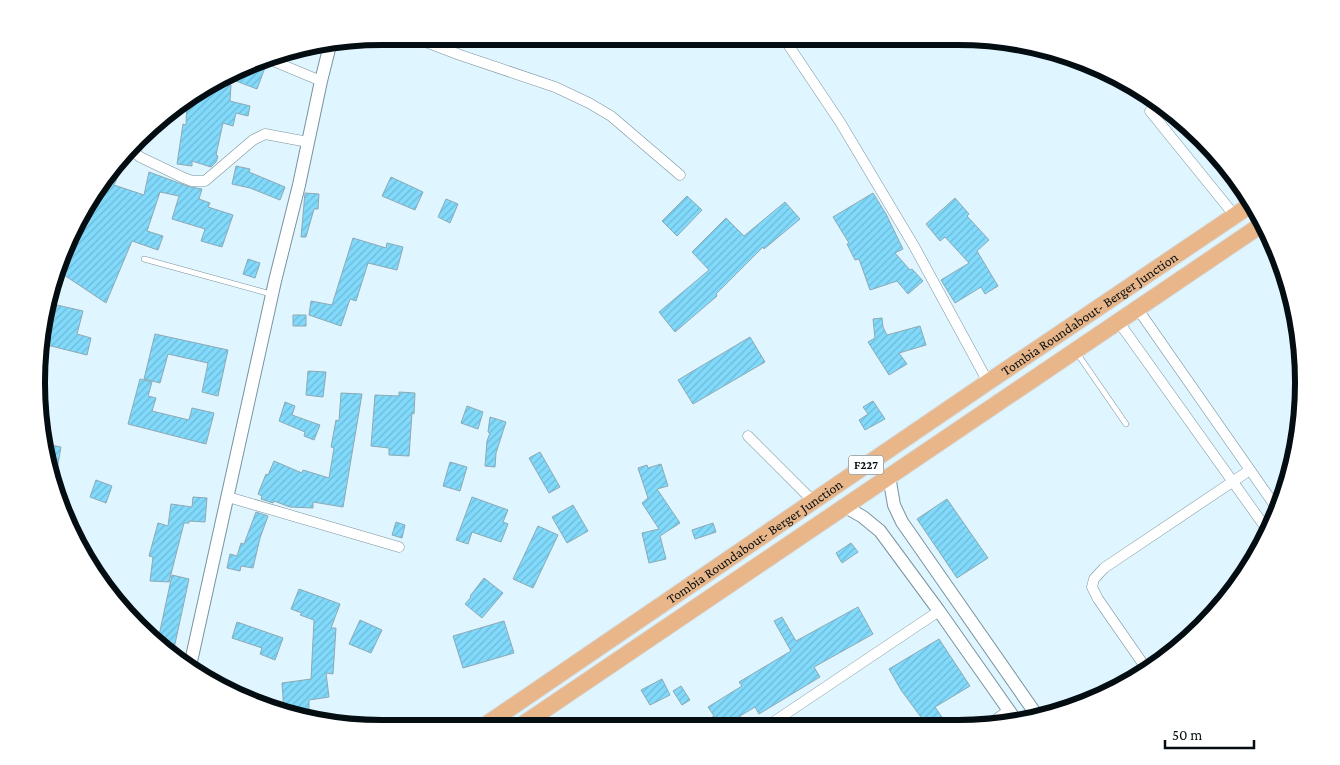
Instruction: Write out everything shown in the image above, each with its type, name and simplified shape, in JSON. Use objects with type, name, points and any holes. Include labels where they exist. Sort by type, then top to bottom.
[{"type":"main road","name":"Tombia Roundabout- Berger Junction","points":[[493,720],[1246,208]]},
{"type":"main road","name":"Tombia Roundabout- Berger Junction","points":[[542,720],[844,506],[1257,228]]},
{"type":"street","points":[[434,45],[555,87],[589,103],[611,116],[680,175]]},
{"type":"street","points":[[789,45],[840,122],[904,229],[988,382]]},
{"type":"street","points":[[191,660],[272,294],[329,49]]},
{"type":"street","points":[[276,62],[321,81]]},
{"type":"street","points":[[1150,111],[1235,216]]},
{"type":"street","points":[[136,153],[184,178],[192,181],[206,181],[253,140],[265,134],[308,142]]},
{"type":"street","points":[[1137,308],[1273,502]]},
{"type":"street","points":[[1118,321],[1263,525]]},
{"type":"street","points":[[748,436],[813,501]]},
{"type":"street","points":[[1143,664],[1098,599],[1092,587],[1094,579],[1104,568],[1250,470]]},
{"type":"street","points":[[889,476],[894,504],[902,522],[1033,711]]},
{"type":"street","points":[[228,498],[399,547]]},
{"type":"street","points":[[844,506],[863,517],[880,531],[1013,715]]},
{"type":"street","points":[[777,720],[940,612]]},
{"type":"street","points":[[999,717],[1009,710]]},
{"type":"lane","points":[[144,259],[272,294]]},
{"type":"lane","points":[[1075,350],[1126,424]]},
{"type":"building","points":[[266,66],[257,89],[236,81],[237,78]]},
{"type":"building","points":[[224,85],[231,85],[230,101],[250,106],[248,116],[236,113],[233,126],[223,123],[216,155],[218,156],[216,162],[211,167],[192,161],[192,166],[177,164],[183,124],[186,125],[187,108]]},
{"type":"building","points":[[236,166],[250,169],[249,172],[285,187],[280,200],[250,188],[232,184]]},
{"type":"building","points":[[121,170],[114,185],[144,195],[149,172],[190,187],[202,189],[199,199],[210,203],[208,207],[233,215],[222,247],[201,241],[205,229],[172,219],[179,196],[160,192],[147,231],[163,236],[158,250],[132,241],[106,303],[63,274],[90,214]]},
{"type":"building","points":[[391,177],[423,192],[415,210],[382,196]]},
{"type":"building","points":[[305,193],[319,194],[318,209],[314,209],[306,237],[301,237]]},
{"type":"building","points":[[873,193],[886,214],[903,249],[895,253],[923,281],[908,294],[897,281],[870,290],[859,259],[855,260],[847,244],[849,243],[833,217]]},
{"type":"building","points":[[687,196],[702,210],[677,236],[662,221]]},
{"type":"building","points":[[955,198],[969,214],[967,216],[989,240],[977,251],[998,286],[985,294],[981,287],[955,303],[941,280],[969,263],[945,237],[940,241],[926,224]]},
{"type":"building","points":[[446,199],[458,204],[450,223],[438,217]]},
{"type":"building","points":[[785,202],[800,219],[764,249],[763,247],[716,294],[717,296],[675,332],[659,312],[709,270],[692,252],[726,218],[744,236]]},
{"type":"building","points":[[353,238],[386,248],[387,243],[403,247],[397,270],[368,263],[356,301],[350,299],[341,326],[309,315],[311,301],[332,305]]},
{"type":"building","points":[[248,259],[260,263],[255,278],[243,274]]},
{"type":"building","points":[[57,305],[83,311],[77,334],[91,338],[87,355],[47,345]]},
{"type":"building","points":[[293,315],[306,315],[306,326],[293,326]]},
{"type":"building","points":[[882,318],[883,327],[887,335],[920,326],[926,345],[899,353],[907,364],[889,375],[868,342],[875,338],[873,319]]},
{"type":"building","points":[[155,334],[228,350],[218,396],[202,392],[208,363],[168,354],[160,383],[144,379]]},
{"type":"building","points":[[750,337],[765,362],[693,404],[678,380]]},
{"type":"building","points":[[308,371],[326,372],[323,397],[306,395]]},
{"type":"building","points":[[140,379],[152,382],[148,396],[156,398],[152,411],[189,420],[192,408],[214,413],[206,444],[128,424]]},
{"type":"building","points":[[399,392],[415,393],[409,456],[389,455],[389,448],[371,446],[375,395],[399,396]]},
{"type":"building","points":[[341,393],[362,394],[343,507],[313,502],[313,508],[290,507],[274,501],[273,503],[261,499],[262,496],[258,494],[266,474],[268,475],[274,461],[302,473],[303,470],[329,478],[334,448],[331,447],[336,420],[339,421]]},
{"type":"building","points":[[873,401],[885,419],[865,430],[859,420],[868,414],[863,407]]},
{"type":"building","points":[[285,402],[295,406],[292,415],[320,425],[314,440],[304,436],[305,432],[279,421]]},
{"type":"building","points":[[467,406],[483,412],[478,429],[461,423]]},
{"type":"building","points":[[490,417],[506,422],[496,453],[495,467],[485,466],[487,441],[490,433],[488,432]]},
{"type":"building","points":[[51,445],[61,447],[57,470]]},
{"type":"building","points":[[540,452],[560,487],[549,493],[529,458]]},
{"type":"building","points":[[450,462],[467,467],[460,491],[443,486]]},
{"type":"building","points":[[661,464],[668,486],[657,489],[680,523],[660,536],[666,559],[649,563],[642,533],[659,529],[642,503],[648,498],[638,468],[647,465],[648,468]]},
{"type":"building","points":[[96,480],[112,486],[106,503],[90,497]]},
{"type":"building","points":[[193,497],[207,498],[205,522],[189,521],[189,523],[184,523],[169,582],[150,581],[153,557],[149,556],[158,523],[168,526],[171,504],[192,507]]},
{"type":"building","points":[[472,497],[508,510],[503,522],[508,524],[501,542],[472,532],[468,544],[456,540]]},
{"type":"building","points":[[947,499],[988,558],[957,578],[917,519]]},
{"type":"building","points":[[573,505],[588,531],[567,543],[552,517]]},
{"type":"building","points":[[256,512],[268,516],[260,538],[253,568],[241,566],[240,571],[227,568],[230,554],[237,556],[241,543],[244,544]]},
{"type":"building","points":[[396,522],[405,525],[402,538],[392,535]]},
{"type":"building","points":[[713,523],[716,532],[695,539],[692,530]]},
{"type":"building","points":[[538,526],[558,535],[533,588],[513,579]]},
{"type":"building","points":[[851,543],[858,552],[842,563],[836,553]]},
{"type":"building","points":[[172,575],[189,579],[174,648],[159,635]]},
{"type":"building","points":[[484,578],[503,593],[482,618],[465,604]]},
{"type":"building","points":[[299,589],[340,604],[331,628],[336,628],[333,674],[326,673],[329,697],[309,700],[309,712],[283,705],[282,683],[311,679],[314,620],[300,615],[302,613],[291,609]]},
{"type":"building","points":[[858,607],[873,634],[814,667],[820,677],[759,714],[755,707],[740,716],[742,720],[707,720],[714,716],[708,707],[742,686],[739,682],[791,651],[774,621],[782,617],[796,641]]},
{"type":"building","points":[[360,620],[382,630],[371,653],[349,644]]},
{"type":"building","points":[[504,621],[514,653],[463,668],[453,636]]},
{"type":"building","points":[[237,622],[283,638],[275,660],[260,654],[262,648],[232,638]]},
{"type":"building","points":[[939,639],[970,686],[935,707],[944,720],[923,720],[901,690],[889,669]]},
{"type":"building","points":[[662,679],[670,695],[650,705],[641,690]]},
{"type":"building","points":[[681,686],[690,700],[682,705],[673,691]]}]
